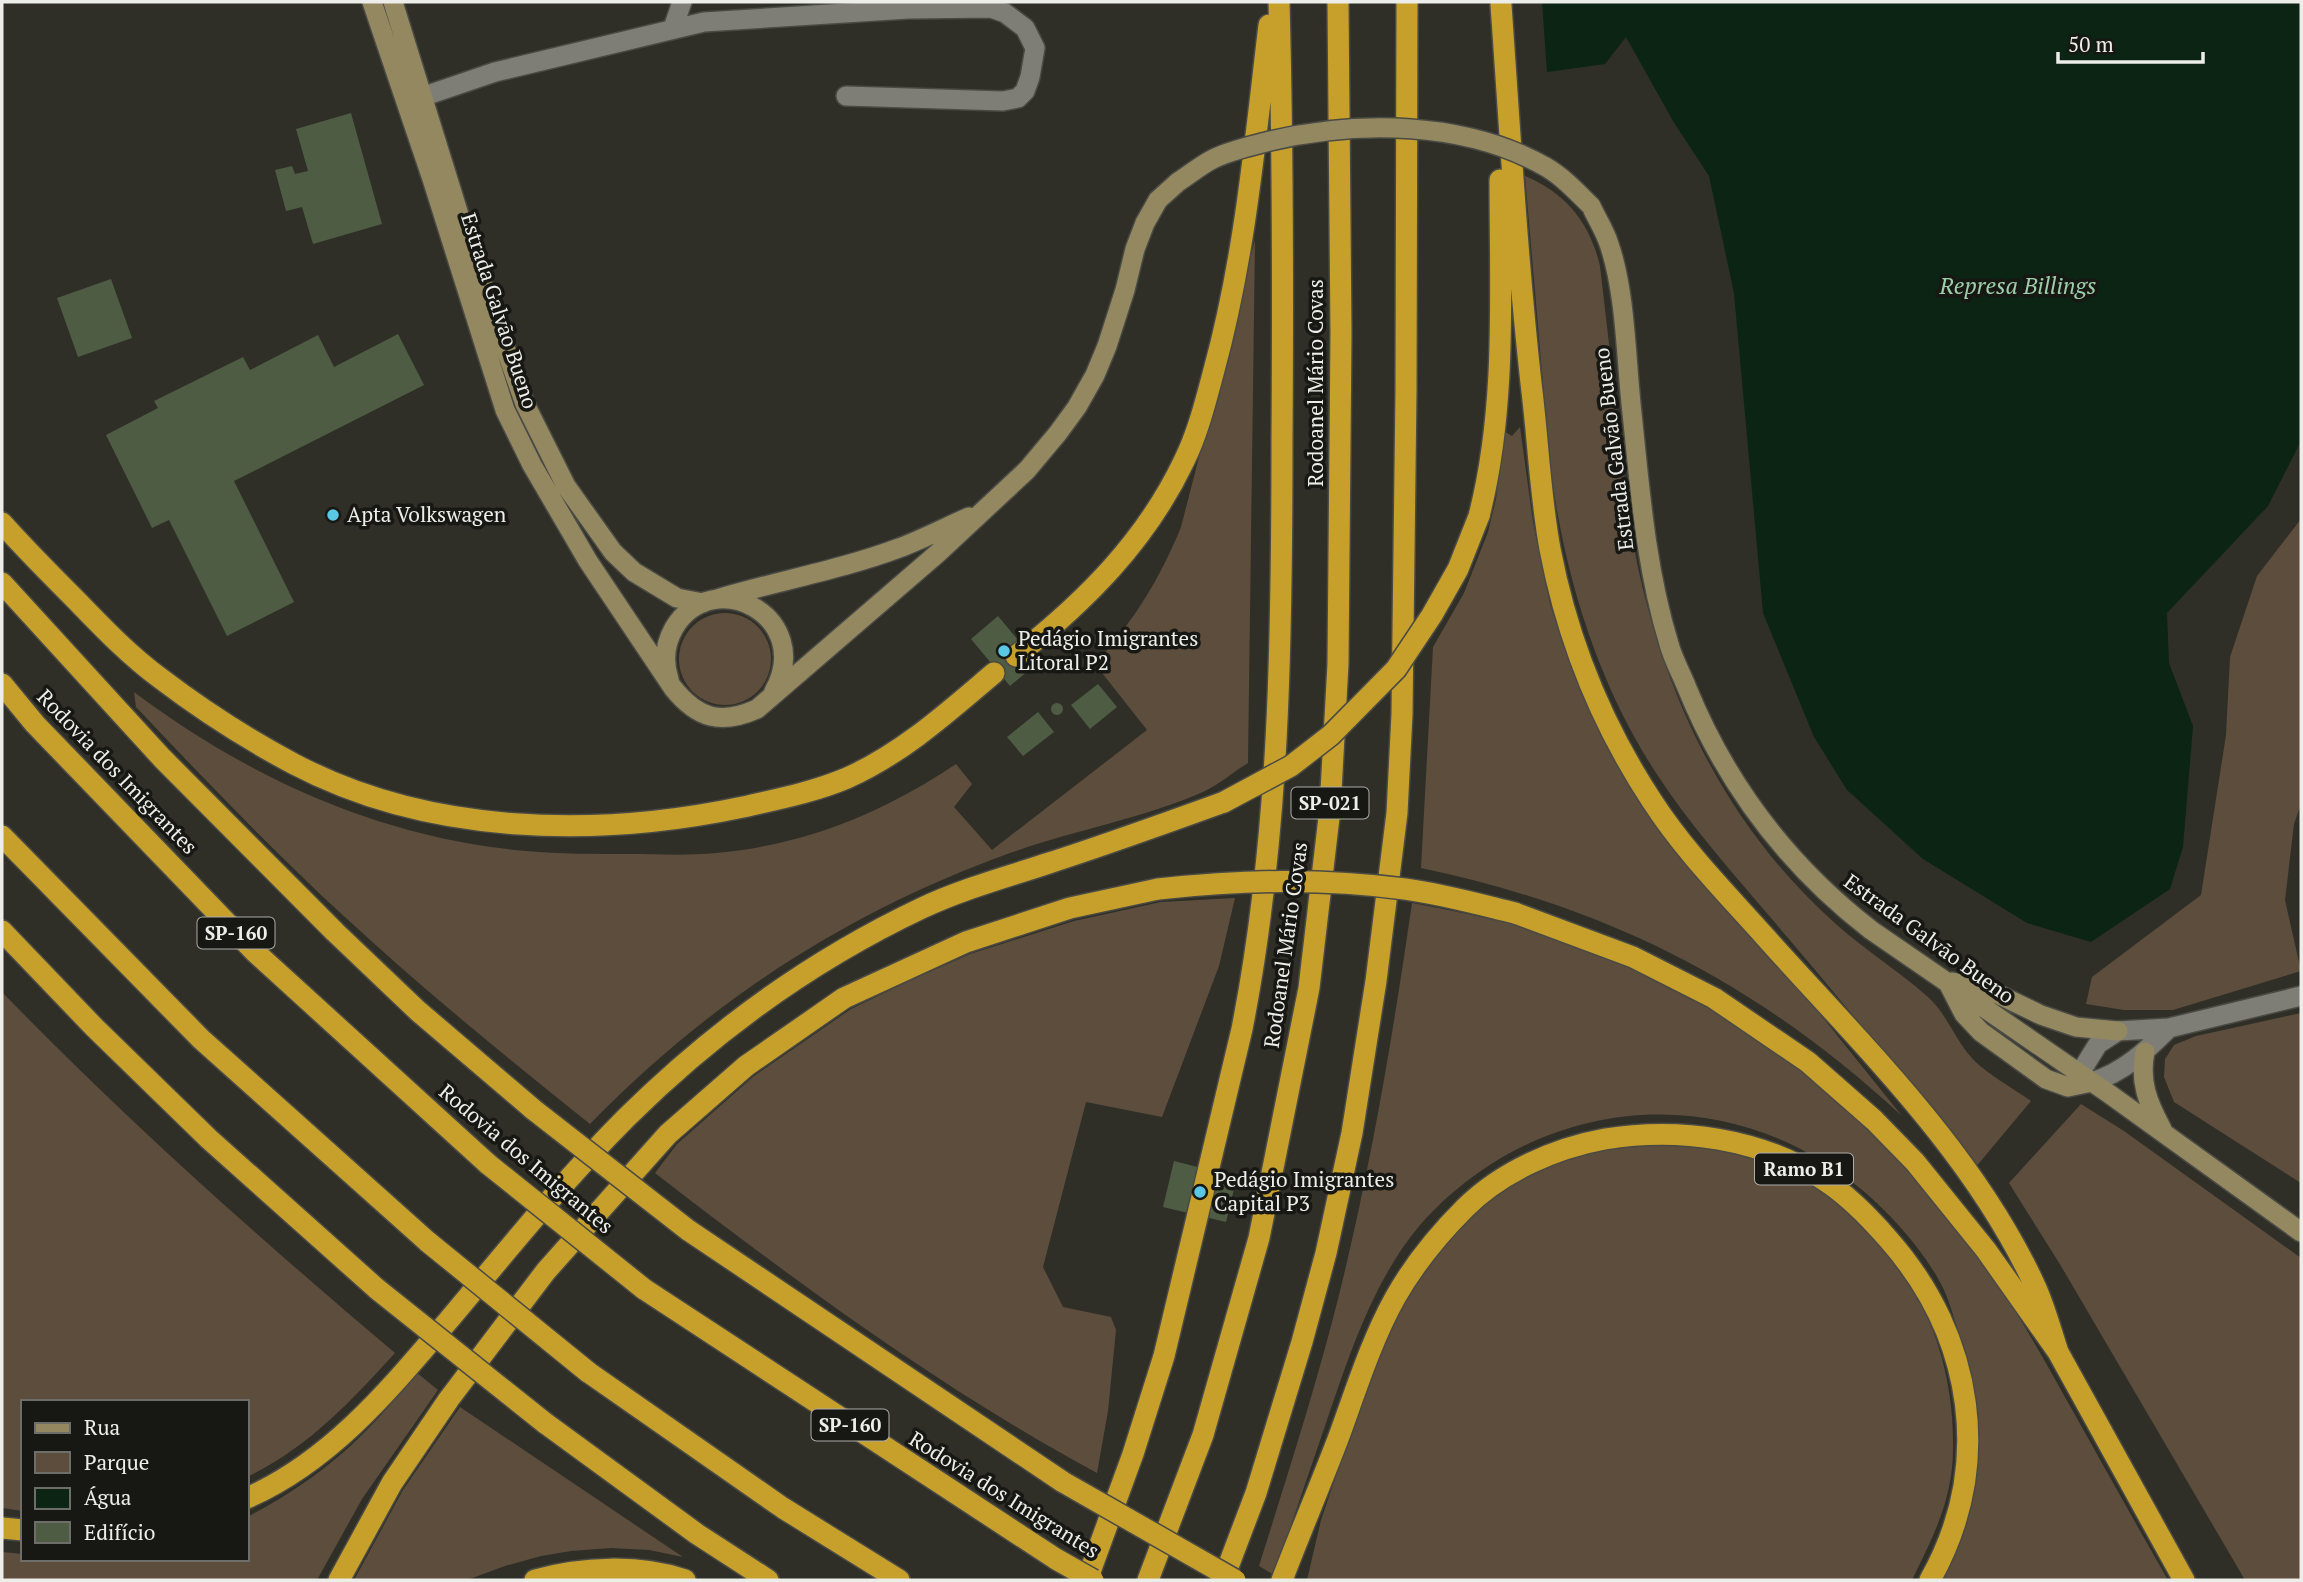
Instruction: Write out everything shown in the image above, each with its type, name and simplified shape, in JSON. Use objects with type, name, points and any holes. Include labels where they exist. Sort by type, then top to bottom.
[{"type":"highway","points":[[1016,656],[1084,599],[1117,563],[1157,510],[1185,460],[1206,401],[1230,314],[1247,214],[1272,2]]},
{"type":"highway","points":[[1087,1580],[1133,1454],[1164,1356],[1242,1029],[1252,976],[1271,820],[1283,578],[1283,208],[1279,2]]},
{"type":"highway","name":"Rodoanel Mário Covas","points":[[1148,1580],[1203,1435],[1259,1238],[1308,988],[1330,810],[1340,575],[1338,2]]},
{"type":"highway","name":"SP-021","points":[[1223,1580],[1256,1493],[1326,1253],[1352,1133],[1376,981],[1397,813],[1402,714],[1406,390],[1407,2]]},
{"type":"highway","points":[[248,1497],[303,1468],[358,1421],[607,1137],[703,1047],[749,1010],[812,969],[924,907],[1224,802],[1291,766],[1331,735],[1396,669],[1433,615],[1458,569],[1479,516],[1492,455],[1499,370],[1501,3]]},
{"type":"highway","points":[[1501,3],[1524,311],[1550,547],[1581,661],[1624,752],[1651,800],[1685,848],[1892,1077],[1963,1165],[2005,1228],[2037,1290],[2058,1352]]},
{"type":"highway","points":[[2,523],[109,634],[158,677],[218,720],[296,765],[377,799],[461,817],[535,825],[630,824],[710,814],[805,792],[846,778],[888,757],[926,730],[994,673]]},
{"type":"highway","points":[[2,583],[162,758],[326,922],[418,1012],[534,1110],[688,1230],[1063,1482],[1235,1580]]},
{"type":"highway","name":"Rodovia dos Imigrantes","points":[[2,684],[35,724],[255,952],[488,1164],[644,1289],[1056,1559],[1093,1580]]},
{"type":"highway","points":[[2,836],[201,1039],[428,1242],[588,1372],[783,1508],[899,1580]]},
{"type":"highway","points":[[339,1580],[400,1473],[449,1399],[546,1270],[668,1135],[746,1066],[844,998],[966,942],[1070,908],[1158,889],[1251,880],[1311,881],[1406,889],[1515,913],[1633,957],[1714,998],[1808,1062],[1874,1119],[1915,1162],[1986,1250],[2058,1352],[2184,1580]]},
{"type":"highway","points":[[2,931],[94,1027],[209,1139],[377,1289],[545,1423],[697,1534],[768,1580]]},
{"type":"highway","name":"Ramo B1","points":[[1282,1580],[1394,1300],[1439,1238],[1465,1208],[1485,1191],[1551,1153],[1615,1137],[1665,1133],[1737,1143],[1780,1158],[1823,1179],[1847,1197],[1877,1226],[1911,1265],[1929,1292],[1948,1334],[1962,1379],[1969,1445],[1962,1502],[1953,1531],[1930,1580]]},
{"type":"highway","points":[[2,1528],[21,1530]]},
{"type":"highway","points":[[535,1580],[611,1570],[646,1572],[685,1580]]},
{"type":"main road","name":"Estrada Galvão Bueno","points":[[372,2],[414,100],[525,404],[566,486],[613,552],[634,572],[677,598],[744,602],[761,611],[774,624],[782,641],[784,660],[781,678],[772,695]]},
{"type":"main road","name":"Estrada Galvão Bueno","points":[[393,2],[414,100],[505,410],[532,465],[588,561],[671,685],[685,703],[701,714],[720,718],[739,716],[757,709],[938,553],[1027,470],[1077,407],[1095,375],[1107,346],[1145,223],[1158,200],[1178,182],[1213,159],[1240,148],[1318,132],[1392,128],[1447,133],[1483,141],[1531,159],[1549,169],[1591,206],[1610,246],[1620,292],[1641,495],[1654,581],[1669,645],[1699,718],[1731,778],[1778,843],[1807,875],[1835,902],[1871,930],[1948,982]]},
{"type":"main road","name":"Estrada Galvão Bueno","points":[[671,685],[666,670],[665,652],[678,621],[692,609],[754,588],[812,575],[899,548],[983,511]]},
{"type":"main road","points":[[1948,982],[1985,988],[2041,1015],[2076,1027],[2118,1031]]},
{"type":"main road","points":[[1948,982],[1970,1021],[2039,1074],[2068,1087],[2086,1078],[2301,1232]]},
{"type":"main road","points":[[2145,1052],[2142,1074],[2144,1090],[2164,1133]]},
{"type":"street","points":[[673,28],[682,2]]},
{"type":"street","points":[[414,100],[495,72],[673,28],[746,18],[908,9],[991,8],[1005,13],[1025,28],[1035,48],[1026,91],[1018,98],[1003,102],[846,96]]},
{"type":"street","points":[[2086,1078],[2098,1044],[2118,1031],[2169,1028],[2301,996]]},
{"type":"street","points":[[2086,1078],[2120,1070],[2145,1052],[2169,1028]]},
{"type":"green space","points":[[1525,176],[1553,191],[1574,211],[1596,250],[1630,525],[1641,582],[1675,691],[1726,793],[1758,840],[1795,884],[1837,925],[1928,997],[1977,1063],[2031,1101],[1975,1168],[1683,811],[1646,756],[1614,696],[1578,600],[1555,499]]},
{"type":"green space","points":[[1255,240],[1248,763],[1203,792],[1156,810],[1010,853],[950,876],[837,932],[733,999],[636,1079],[590,1124],[466,1023],[346,918],[239,814],[136,707],[134,692],[224,752],[320,799],[369,818],[420,833],[473,844],[576,854],[694,854],[749,849],[781,843],[842,824],[900,797],[956,764],[972,784],[954,807],[992,850],[1147,730],[1095,664],[1122,632],[1144,599],[1181,527]]},
{"type":"green space","points":[[1520,427],[1533,522],[1550,604],[1578,683],[1614,758],[1902,1116],[1848,1069],[1793,1027],[1737,990],[1679,958],[1619,929],[1556,905],[1421,868],[1433,647],[1464,593],[1488,532],[1496,499],[1504,431],[1512,436]]},
{"type":"green space","points":[[2301,519],[2301,804],[2294,824],[2285,900],[2301,971],[2173,1010],[2124,1010],[2086,1004],[2092,977],[2201,895],[2226,735],[2230,657],[2257,576]]},
{"type":"green space","points":[[725,613],[743,616],[758,626],[768,641],[771,659],[768,677],[758,692],[743,702],[725,705],[707,702],[692,692],[682,677],[679,659],[682,641],[692,626],[707,616]]},
{"type":"green space","points":[[1235,898],[1219,966],[1162,1117],[1086,1102],[1043,1267],[1063,1307],[1111,1317],[1116,1330],[1108,1411],[1097,1473],[982,1406],[870,1332],[655,1173],[677,1144],[754,1076],[851,1009],[909,981],[970,954],[1074,921],[1161,902]]},
{"type":"green space","points":[[1412,903],[1497,920],[1547,934],[1617,959],[1683,991],[1746,1029],[1804,1072],[1859,1120],[1910,1173],[1957,1229],[2001,1289],[2168,1580],[1939,1580],[1971,1493],[1977,1462],[1978,1429],[1974,1394],[1962,1342],[1937,1276],[1896,1222],[1861,1189],[1810,1154],[1756,1130],[1700,1117],[1643,1115],[1586,1123],[1532,1142],[1480,1171],[1433,1211],[1413,1233],[1381,1284],[1355,1341],[1274,1575],[1259,1566],[1321,1364],[1351,1247],[1380,1100]]},
{"type":"green space","points":[[2,992],[194,1177],[395,1353],[309,1438],[248,1476],[248,1400],[21,1400],[21,1511],[2,1508]]},
{"type":"green space","points":[[2301,1013],[2301,1183],[2174,1102],[2164,1077],[2165,1059],[2174,1045],[2196,1036]]},
{"type":"green space","points":[[2081,1104],[2124,1131],[2301,1258],[2301,1580],[2245,1580],[2061,1266],[2009,1183]]},
{"type":"green space","points":[[1652,1137],[1753,1154],[1796,1174],[1849,1212],[1877,1238],[1920,1300],[1935,1335],[1945,1372],[1953,1449],[1946,1501],[1912,1580],[1307,1580],[1321,1520],[1367,1385],[1387,1332],[1412,1283],[1483,1201],[1526,1170],[1585,1147]]},
{"type":"green space","points":[[416,1372],[438,1390],[362,1499],[317,1580],[2,1580],[2,1552],[21,1554],[21,1561],[248,1561],[248,1516],[297,1488],[340,1455],[398,1395]]},
{"type":"green space","points":[[460,1407],[683,1557],[649,1550],[611,1548],[541,1556],[467,1580],[354,1580],[403,1490]]},
{"type":"water","name":"Represa Billings","points":[[1542,2],[2301,2],[2301,441],[2268,506],[2167,613],[2169,663],[2193,726],[2183,847],[2170,889],[2091,942],[2027,923],[1923,859],[1847,790],[1814,737],[1763,613],[1734,293],[1709,176],[1673,121],[1626,37],[1605,64],[1547,72]]},
{"type":"building","points":[[351,113],[382,224],[313,244],[302,207],[286,211],[275,170],[292,166],[295,174],[308,171],[296,129]]},
{"type":"building","points":[[111,279],[132,338],[78,357],[57,298]]},
{"type":"building","points":[[398,334],[424,385],[234,481],[294,602],[227,636],[169,520],[152,528],[106,435],[158,408],[154,401],[243,357],[250,370],[318,335],[334,367]]},
{"type":"building","name":"Pedágio Imigrantes Litoral P2","points":[[998,616],[1037,663],[1010,686],[971,639]]},
{"type":"building","points":[[1098,684],[1117,707],[1090,729],[1071,705]]},
{"type":"building","points":[[1057,703],[1063,709],[1057,715],[1051,709]]},
{"type":"building","points":[[1038,712],[1054,732],[1023,756],[1007,737]]},
{"type":"building","name":"Pedágio Imigrantes Capital P3","points":[[1174,1161],[1237,1177],[1226,1222],[1163,1207]]},
{"type":"place","name":"Apta Volkswagen","points":[[333,515]]},
{"type":"place","name":"Pedágio Imigrantes Litoral P2","points":[[1004,651]]},
{"type":"place","name":"Pedágio Imigrantes Capital P3","points":[[1200,1192]]}]
